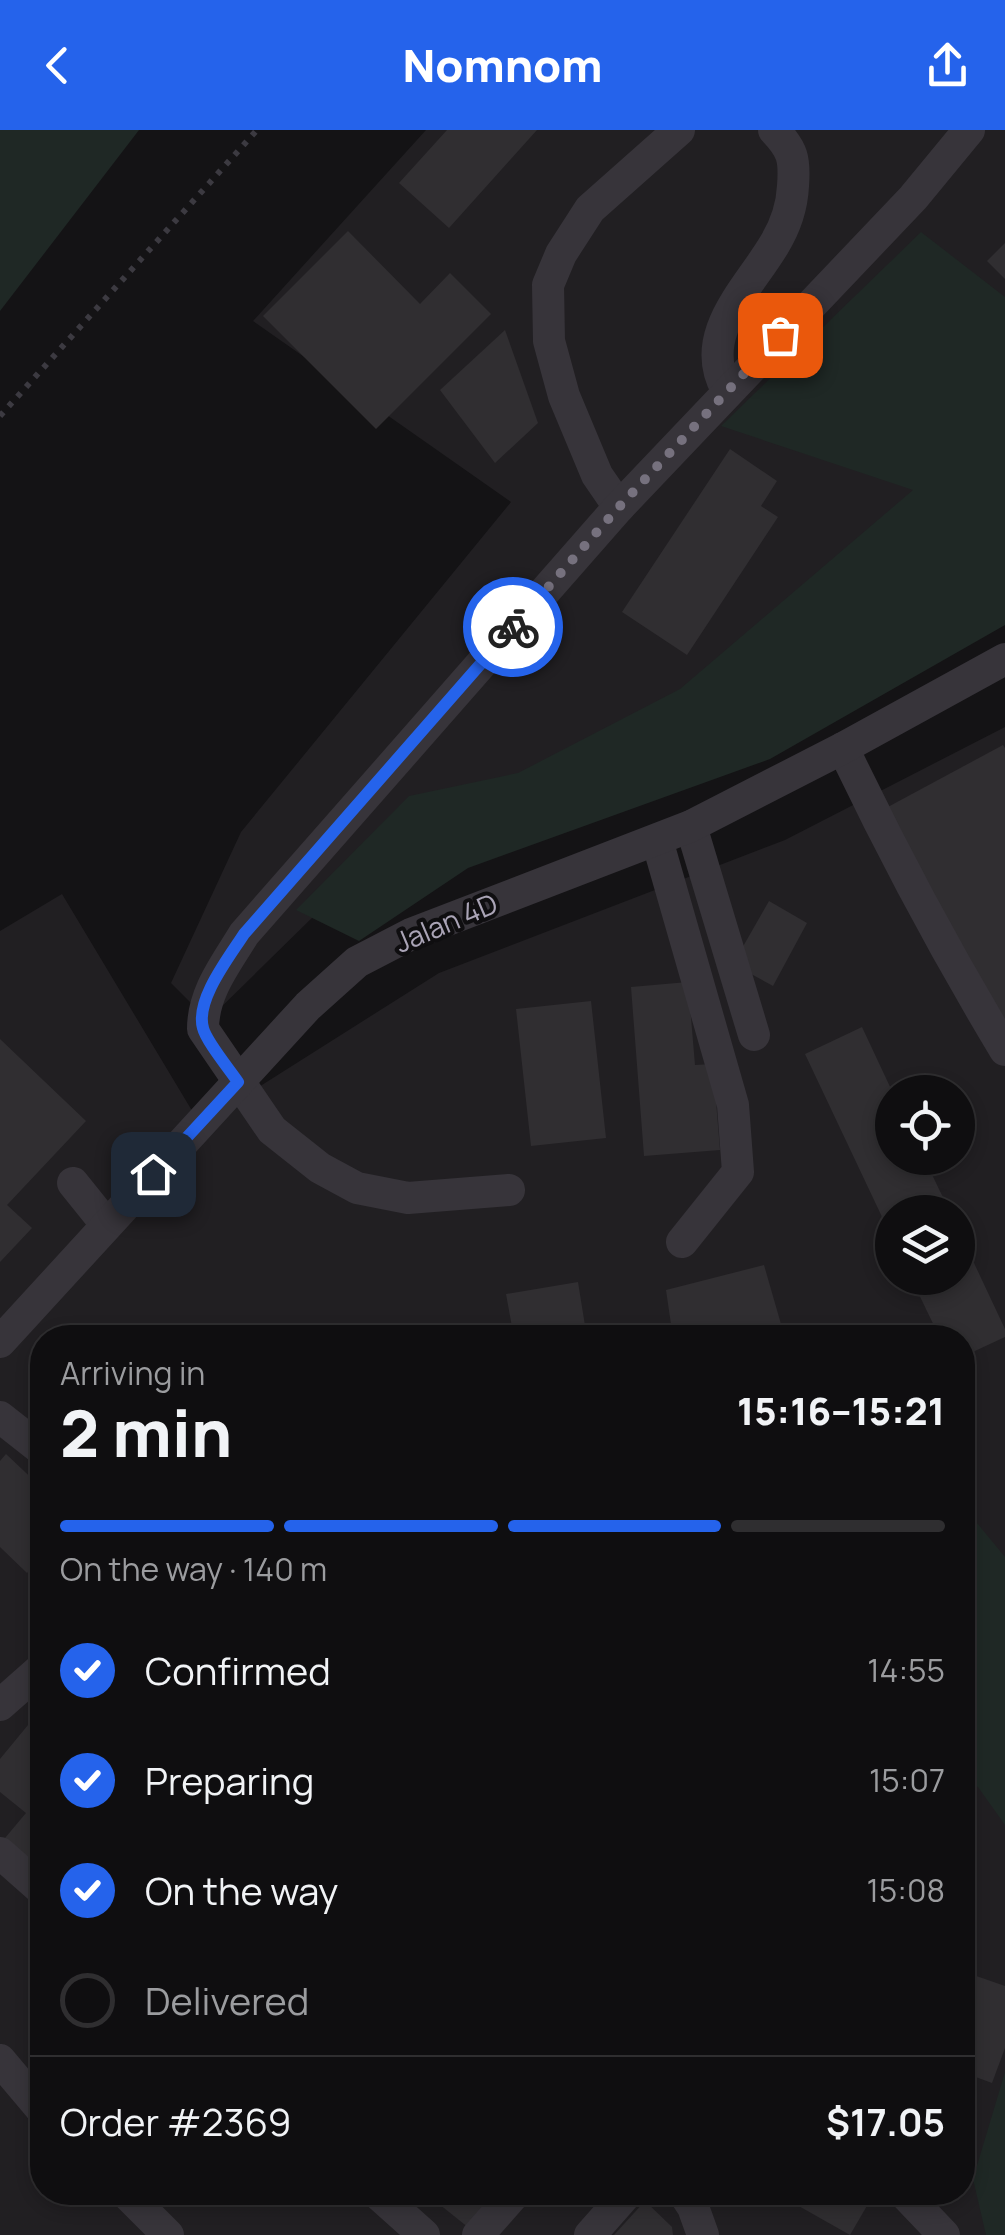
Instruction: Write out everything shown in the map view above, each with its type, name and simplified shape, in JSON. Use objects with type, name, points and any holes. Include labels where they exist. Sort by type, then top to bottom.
[{"type":"street","points":[[619,507],[597,475],[564,396],[549,341],[548,286],[561,254],[590,209],[679,130]]},
{"type":"street","points":[[728,390],[716,358],[727,315],[776,242],[792,203],[795,163],[788,144],[774,130]]},
{"type":"street","points":[[509,1190],[408,1198],[357,1188],[320,1168],[272,1130],[203,1029],[209,992],[244,934],[619,507],[913,198],[969,130]]},
{"type":"street","name":"Jalan 4D","points":[[0,1342],[308,1006],[358,962],[412,934],[692,826],[1005,660]]},
{"type":"street","points":[[843,748],[873,811],[1005,1050]]},
{"type":"street","points":[[692,826],[754,1035]]},
{"type":"street","points":[[657,840],[734,1104],[738,1172],[682,1242]]},
{"type":"street","points":[[73,1183],[106,1224]]},
{"type":"street","points":[[0,1418],[30,1441]]},
{"type":"street","points":[[0,1705],[30,1679]]},
{"type":"street","points":[[0,1853],[30,1879]]},
{"type":"street","points":[[0,2060],[30,2096]]},
{"type":"street","points":[[138,2205],[168,2235]]},
{"type":"street","points":[[391,2205],[424,2235]]},
{"type":"street","points":[[478,2235],[505,2205]]},
{"type":"street","points":[[590,2235],[617,2205]]},
{"type":"street","points":[[692,2205],[703,2235]]},
{"type":"street","points":[[915,2205],[944,2235]]},
{"type":"path","points":[[0,416],[257,130]]},
{"type":"shaded area","points":[[0,130],[139,130],[0,311]]},
{"type":"shaded area","points":[[426,130],[1005,130],[1005,568],[317,913],[208,1020],[171,983],[241,832],[511,502],[253,321]]},
{"type":"shaded area","points":[[921,232],[1005,297],[1005,625],[770,759],[468,868],[359,941],[296,910],[409,796],[518,773],[680,689],[913,490],[721,426]]},
{"type":"shaded area","points":[[1005,727],[1005,2235],[0,2235],[0,931],[62,894],[200,1124],[439,973],[785,840]]},
{"type":"shaded area","points":[[975,1521],[1005,1557],[1005,1825],[978,1787]]},
{"type":"shaded area","points":[[1005,2072],[1005,2235],[986,2235],[975,2172]]},
{"type":"building","points":[[447,130],[537,130],[449,228],[399,183]]},
{"type":"building","points":[[348,231],[420,304],[450,273],[491,314],[376,429],[263,316]]},
{"type":"building","points":[[1005,243],[1005,279],[987,261]]},
{"type":"building","points":[[505,330],[538,423],[495,463],[440,390]]},
{"type":"building","points":[[730,449],[777,481],[761,506],[778,517],[687,655],[622,612]]},
{"type":"building","points":[[1003,745],[1005,748],[1005,1026],[886,808]]},
{"type":"building","points":[[769,901],[807,923],[773,986],[733,964]]},
{"type":"building","points":[[688,982],[695,1065],[713,1064],[720,1150],[644,1156],[631,987]]},
{"type":"building","points":[[591,1001],[606,1138],[531,1146],[516,1009]]},
{"type":"building","points":[[862,1027],[884,1075],[875,1075],[875,1175],[932,1175],[942,1195],[875,1195],[875,1202],[805,1054]]},
{"type":"building","points":[[0,1039],[86,1121],[7,1205],[32,1228],[0,1262]]},
{"type":"building","points":[[764,1265],[781,1325],[671,1325],[666,1290]]},
{"type":"building","points":[[975,1265],[1005,1329],[1005,1337],[975,1351],[975,1325],[934,1325],[919,1295],[975,1295]]},
{"type":"building","points":[[578,1282],[585,1325],[512,1325],[506,1294]]},
{"type":"building","points":[[6,1454],[30,1477],[27,1573],[0,1547],[0,1461]]},
{"type":"building","points":[[30,1723],[30,1870],[0,1844],[26,1813],[0,1792],[0,1759]]},
{"type":"building","points":[[975,1976],[1005,1986],[1005,2048],[992,2083],[975,2077]]},
{"type":"building","points":[[440,2205],[487,2205],[469,2228]]},
{"type":"building","points":[[641,2205],[649,2205],[672,2227],[673,2235],[614,2235]]},
{"type":"building","points":[[797,2205],[867,2205],[850,2235]]},
{"type":"way so far","points":[[513,627],[780,335]]},
{"type":"route","points":[[153,1174],[238,1082],[203,1029],[203,1013],[209,992],[244,934],[513,627]]}]
